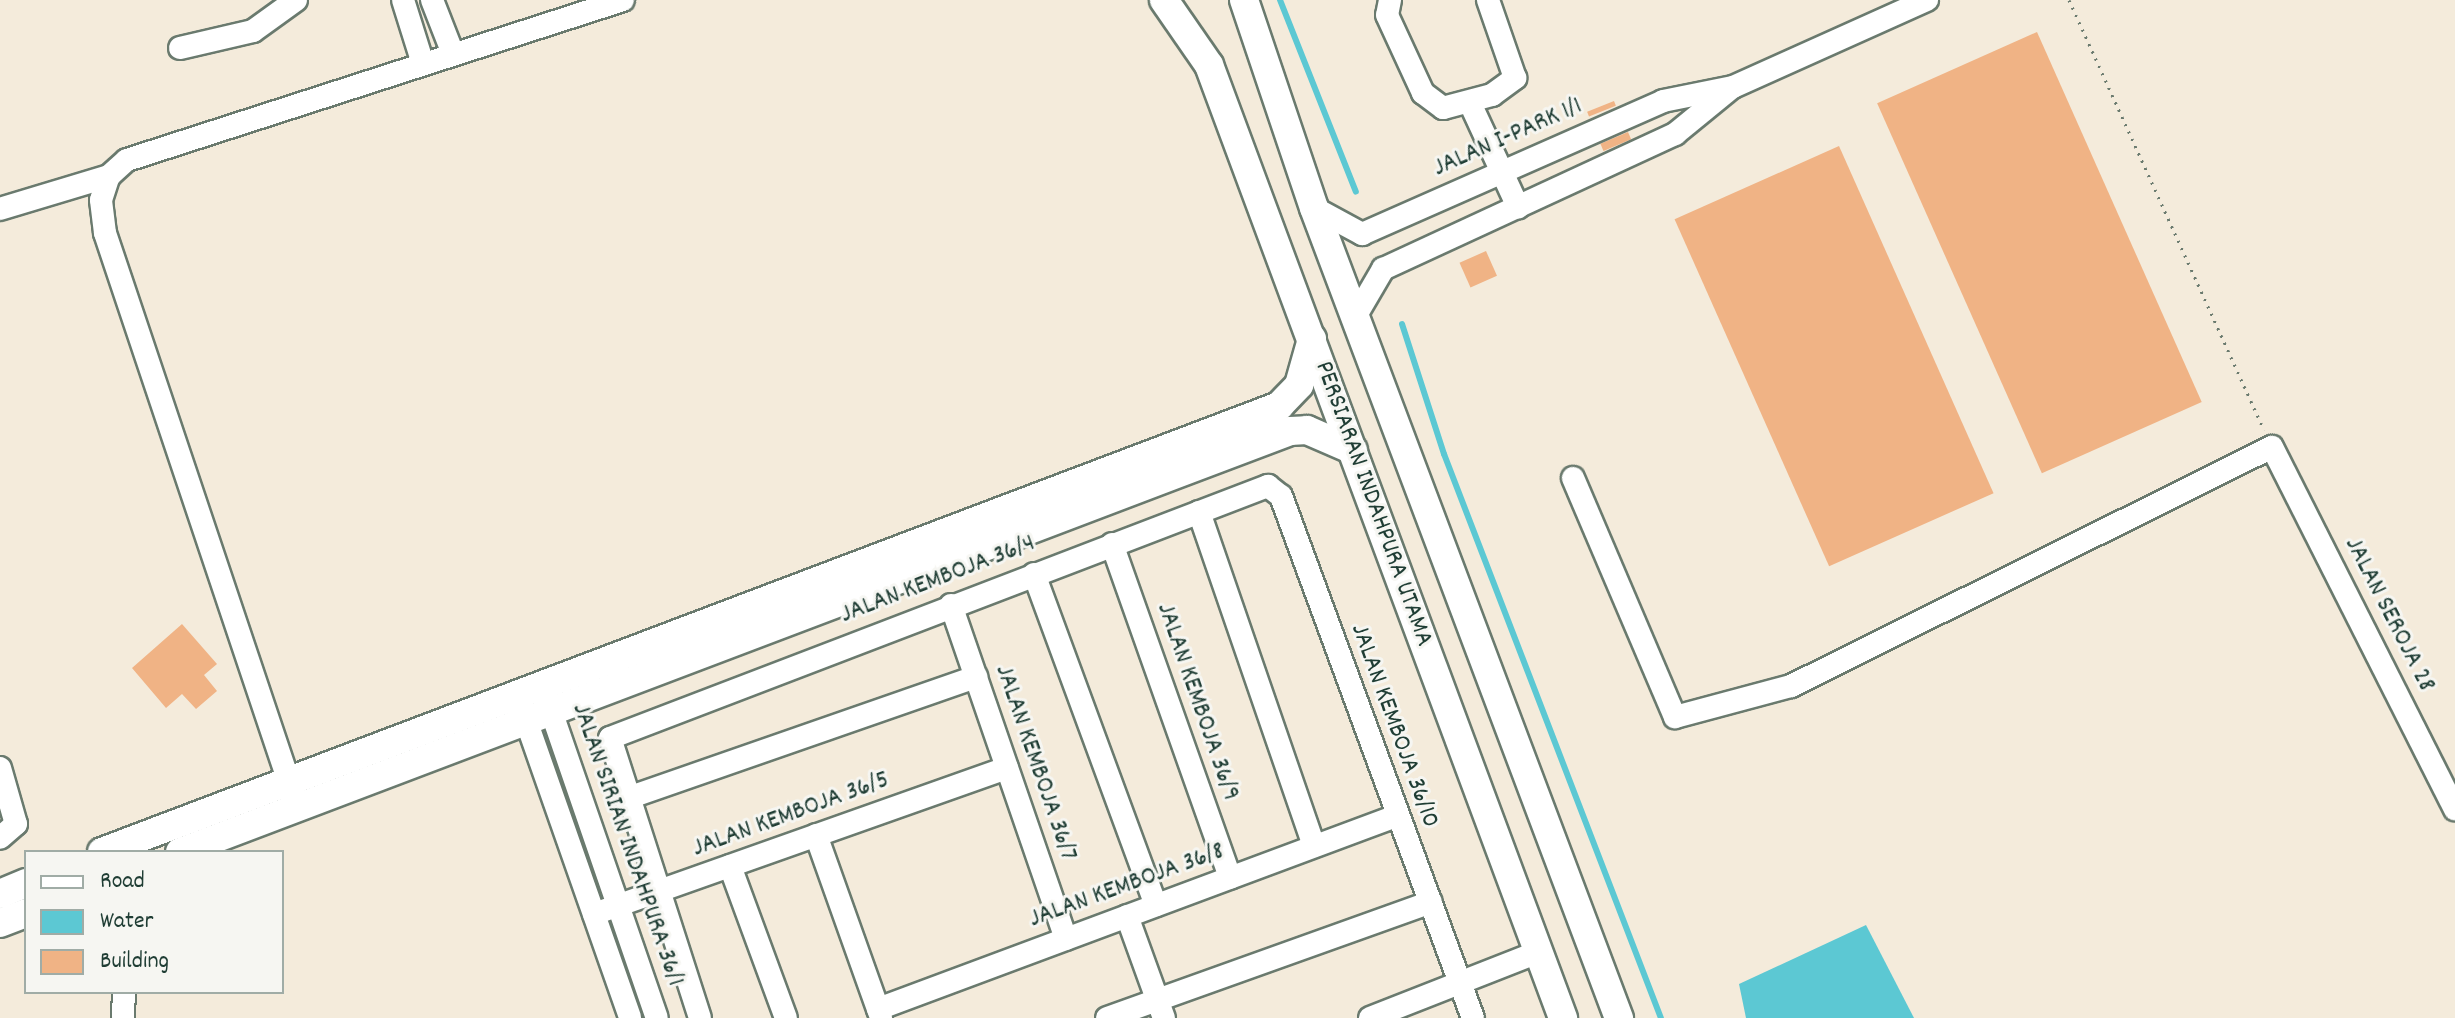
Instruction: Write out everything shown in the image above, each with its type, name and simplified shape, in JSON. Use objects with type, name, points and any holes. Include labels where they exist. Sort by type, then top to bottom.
[{"type":"main road","name":"PERSIARAN INDAHPURA UTAMA","points":[[1164,0],[1209,65],[1563,1018]]},
{"type":"main road","name":"PERSIARAN INDAHPURA UTAMA","points":[[1244,0],[1314,208],[1619,1018]]},
{"type":"main road","points":[[185,850],[298,807],[535,705],[1279,406],[1299,385],[1312,339]]},
{"type":"main road","points":[[107,850],[288,780],[535,705],[1290,431],[1307,430],[1353,450]]},
{"type":"main road","points":[[0,894],[24,884]]},
{"type":"main road","points":[[0,923],[24,914]]},
{"type":"street","points":[[180,48],[253,31],[296,0]]},
{"type":"street","points":[[403,0],[423,64]]},
{"type":"street","points":[[432,0],[453,54]]},
{"type":"street","points":[[0,209],[109,176],[127,160],[623,0]]},
{"type":"street","points":[[1390,0],[1387,15],[1423,93],[1443,108],[1470,103],[1515,78],[1488,0]]},
{"type":"street","name":"JALAN I-PARK 1/1","points":[[1355,317],[1383,269],[1675,134],[1733,87],[1898,6],[1927,0]]},
{"type":"street","name":"JALAN I-PARK 1/1","points":[[1314,208],[1362,234],[1663,101],[1733,87]]},
{"type":"street","points":[[1470,103],[1518,207]]},
{"type":"street","points":[[109,176],[101,200],[105,233],[298,807]]},
{"type":"street","points":[[1573,478],[1675,717],[1791,686],[2272,447]]},
{"type":"street","name":"JALAN SEROJA 28","points":[[2272,447],[2455,809]]},
{"type":"street","name":"JALAN KEMBOJA 36/4","points":[[625,799],[607,747],[620,729],[1112,544],[1277,487]]},
{"type":"street","name":"JALAN KEMBOJA 36/10","points":[[1277,487],[1473,1018]]},
{"type":"street","points":[[1199,512],[1314,846]]},
{"type":"street","name":"JALAN KEMBOJA 36/9","points":[[1112,544],[1230,878]]},
{"type":"street","points":[[1034,574],[1156,905]]},
{"type":"street","name":"JALAN KEMBOJA 36/7","points":[[951,605],[1066,939]]},
{"type":"street","points":[[700,1018],[625,799],[976,677]]},
{"type":"street","name":"JALAN SIRIAN INDAHPURA 36/1","points":[[535,705],[618,906],[657,1018]]},
{"type":"street","name":"JALAN SIRIAN INDAHPURA 36/1","points":[[535,705],[594,914],[630,1018]]},
{"type":"street","points":[[0,768],[16,824],[0,838]]},
{"type":"street","name":"JALAN KEMBOJA 36/5","points":[[594,914],[1007,768]]},
{"type":"street","name":"JALAN KEMBOJA 36/8","points":[[880,1014],[1066,939],[1396,816]]},
{"type":"street","points":[[816,835],[880,1014]]},
{"type":"street","points":[[730,866],[786,1018]]},
{"type":"street","points":[[1107,1018],[1160,1008],[1431,902]]},
{"type":"street","points":[[1127,916],[1160,1008]]},
{"type":"street","points":[[1379,1016],[1538,952]]},
{"type":"street","points":[[123,1018],[124,994]]},
{"type":"path","points":[[2069,0],[2272,447]]},
{"type":"water","points":[[1866,925],[1914,1018],[1746,1018],[1739,984]]},
{"type":"building","points":[[2037,32],[2202,402],[2042,473],[1877,103]]},
{"type":"building","points":[[1614,101],[1616,106],[1589,116],[1587,112]]},
{"type":"building","points":[[1628,132],[1631,139],[1604,151],[1600,144]]},
{"type":"building","points":[[1839,146],[1994,493],[1829,566],[1675,219]]},
{"type":"building","points":[[1486,251],[1497,276],[1470,287],[1460,263]]},
{"type":"building","points":[[182,624],[217,664],[204,675],[217,691],[196,709],[182,694],[166,708],[132,668]]},
{"type":"waterway","points":[[1280,0],[1356,192]]},
{"type":"waterway","points":[[1402,324],[1444,454],[1661,1018]]}]
